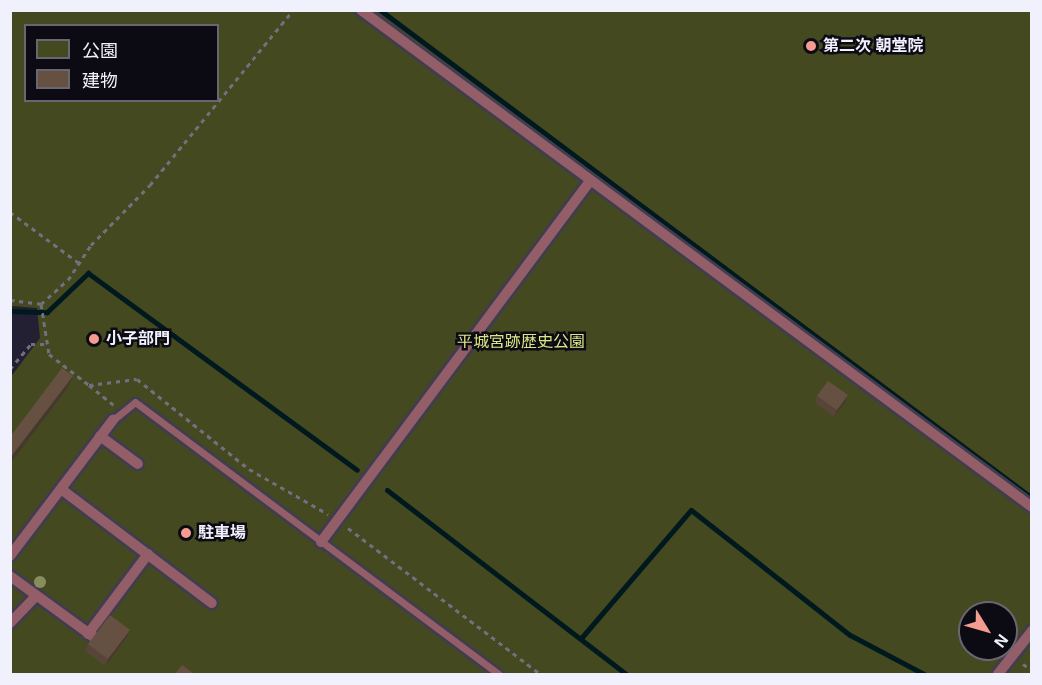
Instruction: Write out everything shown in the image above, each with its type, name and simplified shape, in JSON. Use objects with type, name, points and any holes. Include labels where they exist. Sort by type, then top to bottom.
[{"type":"street","points":[[362,10],[589,183],[1032,507]]},
{"type":"street","points":[[321,542],[589,183]]},
{"type":"street","points":[[10,556],[113,420]]},
{"type":"street","points":[[100,436],[138,464]]},
{"type":"street","points":[[61,489],[212,603]]},
{"type":"street","points":[[10,576],[92,636],[148,554]]},
{"type":"street","points":[[10,623],[36,596]]},
{"type":"street","points":[[998,675],[1032,631]]},
{"type":"lane","points":[[113,420],[120,410],[135,402],[498,675]]},
{"type":"path","points":[[219,97],[293,10]]},
{"type":"path","points":[[41,306],[215,102]]},
{"type":"path","points":[[10,212],[79,263]]},
{"type":"path","points":[[10,300],[41,306]]},
{"type":"path","points":[[41,306],[49,354],[120,410]]},
{"type":"path","points":[[10,369],[31,344],[47,344]]},
{"type":"path","points":[[89,385],[137,379],[249,469],[283,483],[338,521],[540,675]]},
{"type":"green space","name":"平城宮跡歴史公園","points":[[11,11],[1031,11],[1031,674],[11,674],[10,378],[40,338],[37,308],[11,306]]},
{"type":"building","points":[[62,368],[73,376],[10,458],[10,437]]},
{"type":"building","points":[[828,381],[848,395],[837,410],[817,396]]},
{"type":"building","points":[[110,615],[130,630],[108,659],[88,644]]},
{"type":"building","points":[[182,665],[194,674],[194,675],[174,675]]},
{"type":"waterway","points":[[380,10],[1032,498]]},
{"type":"waterway","points":[[10,311],[47,312],[88,273],[357,470]]},
{"type":"waterway","points":[[387,490],[626,674]]},
{"type":"waterway","points":[[582,637],[691,510],[850,635],[924,674]]},
{"type":"place","name":"第二次 朝堂院","points":[[811,46]]},
{"type":"place","name":"小子部門","points":[[94,339]]},
{"type":"place","name":"駐車場","points":[[186,533]]}]
